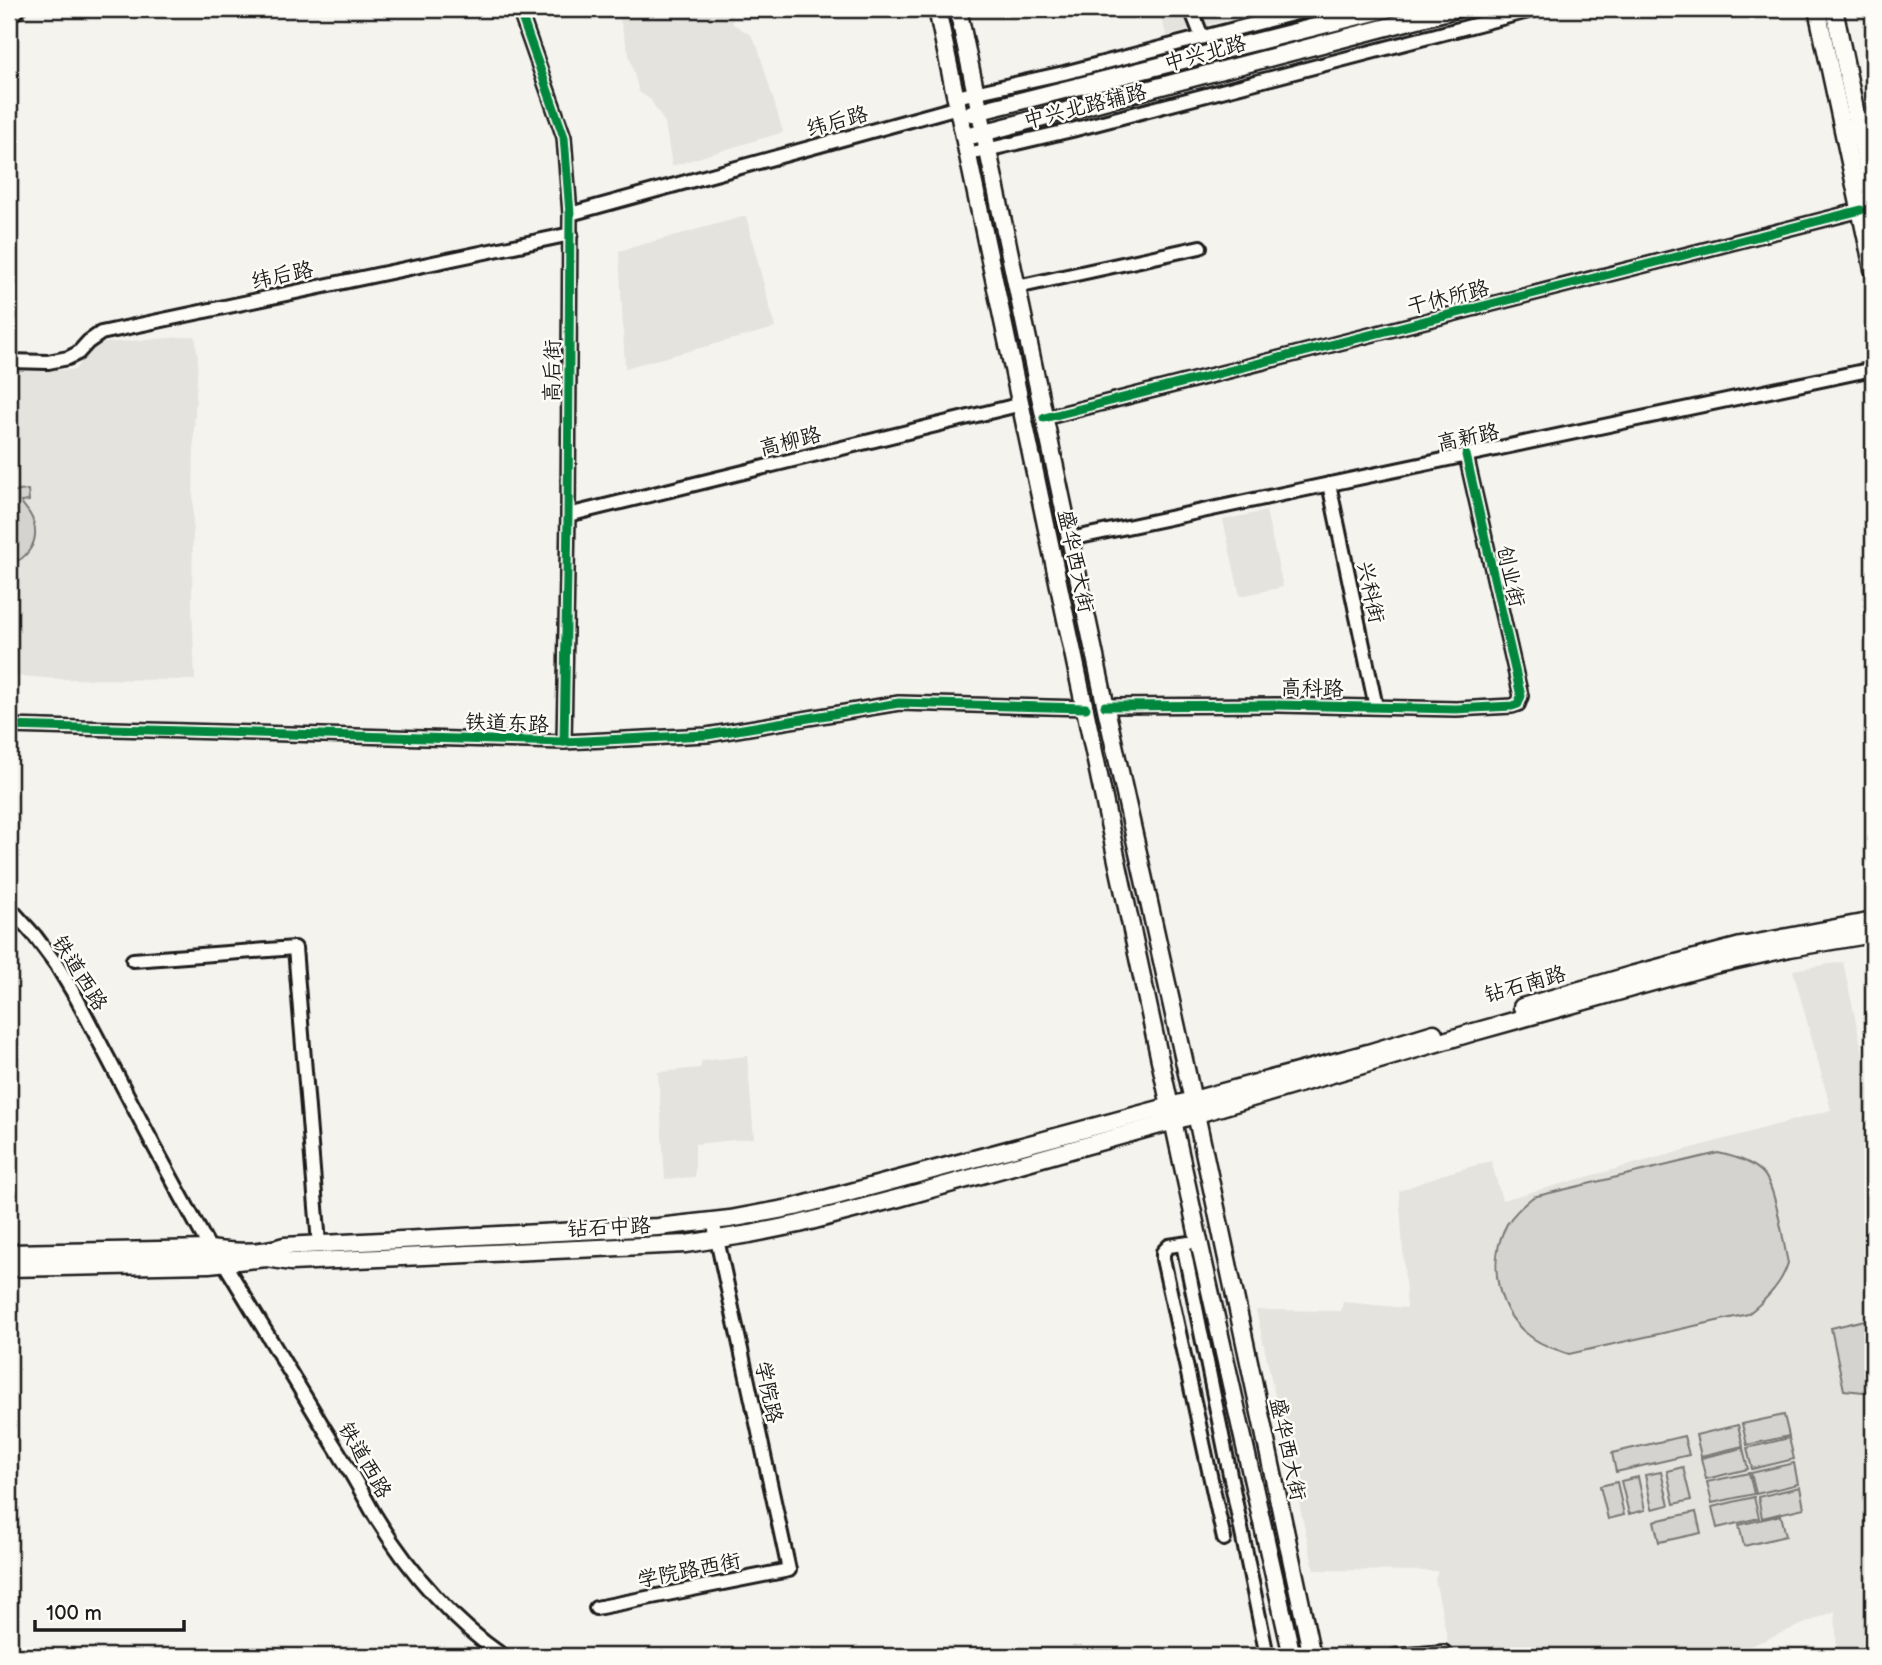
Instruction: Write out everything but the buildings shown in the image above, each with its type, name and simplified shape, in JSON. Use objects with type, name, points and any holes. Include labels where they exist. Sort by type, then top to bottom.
[{"type":"main road","name":"盛华西大街","points":[[958,9],[1105,706],[1312,1656]]},
{"type":"main road","name":"中兴北路","points":[[956,108],[980,111],[1387,9]]},
{"type":"main road","name":"中兴北路","points":[[965,137],[1455,9]]},
{"type":"main road","points":[[1817,9],[1859,132],[1861,210],[1873,269]]},
{"type":"main road","points":[[1834,9],[1873,196]]},
{"type":"main road","name":"盛华西大街","points":[[938,11],[956,108],[969,154],[1128,911],[1292,1656]]},
{"type":"main road","points":[[1128,911],[1149,906]]},
{"type":"main road","name":"钻石南路","points":[[1194,1107],[1631,975],[1741,946],[1873,921]]},
{"type":"main road","name":"钻石南路","points":[[1194,1107],[1713,965],[1790,947],[1873,934]]},
{"type":"main road","name":"钻石中路","points":[[9,1268],[209,1264],[267,1258],[291,1262],[686,1244],[799,1224],[861,1208],[1194,1107]]},
{"type":"main road","name":"钻石中路","points":[[9,1253],[211,1249],[234,1252],[268,1251],[284,1246],[646,1228],[713,1221],[795,1208],[1173,1113]]},
{"type":"street","points":[[9,12],[19,9]]},
{"type":"street","name":"高后街","points":[[519,9],[564,138],[570,214],[565,742]]},
{"type":"street","points":[[1191,9],[1202,37]]},
{"type":"street","name":"中兴北路辅路","points":[[956,108],[976,93],[1312,9]]},
{"type":"street","name":"中兴北路辅路","points":[[969,154],[1536,9]]},
{"type":"street","points":[[956,108],[969,196],[984,225]]},
{"type":"street","name":"纬后路","points":[[570,214],[956,108]]},
{"type":"street","name":"干休所路","points":[[1044,418],[1861,210]]},
{"type":"street","name":"纬后路","points":[[9,361],[58,361],[78,353],[101,333],[571,234]]},
{"type":"street","points":[[1017,286],[1200,247]]},
{"type":"street","name":"高新路","points":[[1070,539],[1873,369]]},
{"type":"street","name":"高柳路","points":[[568,515],[1022,404]]},
{"type":"street","name":"创业街","points":[[1466,455],[1521,696],[1518,704]]},
{"type":"street","name":"兴科街","points":[[1329,484],[1376,707]]},
{"type":"street","name":"铁道东路","points":[[9,726],[565,742],[707,734],[899,703],[1086,708]]},
{"type":"street","name":"高科路","points":[[1105,706],[1279,705],[1456,709],[1518,704]]},
{"type":"street","name":"铁道西路","points":[[9,907],[56,964],[77,999],[211,1249]]},
{"type":"street","points":[[133,960],[295,948],[319,1244]]},
{"type":"street","name":"学院路","points":[[713,1221],[789,1570]]},
{"type":"street","points":[[1201,1248],[1183,1244],[1169,1246],[1163,1252],[1163,1259],[1224,1539]]},
{"type":"street","points":[[1183,1244],[1267,1656]]},
{"type":"street","name":"铁道西路","points":[[223,1261],[395,1544],[421,1579],[450,1611],[503,1656]]},
{"type":"street","name":"学院路西街","points":[[596,1608],[789,1570]]},
{"type":"street","points":[[1395,1656],[1444,1652]]},
{"type":"shaded area","points":[[617,9],[730,9],[733,24],[751,35],[758,48],[783,132],[672,166],[665,123],[650,99],[639,92]]},
{"type":"shaded area","points":[[1158,9],[1268,9],[1167,36]]},
{"type":"shaded area","points":[[746,216],[775,328],[625,368],[619,251]]},
{"type":"shaded area","points":[[195,336],[198,358],[194,429],[192,606],[195,680],[57,679],[9,675],[9,369],[75,370],[91,344]]},
{"type":"shaded area","points":[[28,490],[29,501],[21,502],[33,521],[35,535],[27,554],[9,564],[9,492]]},
{"type":"shaded area","points":[[1266,511],[1283,587],[1240,596],[1223,520]]},
{"type":"shaded area","points":[[1843,962],[1873,1101],[1873,1656],[1837,1656],[1835,1611],[1726,1656],[1451,1656],[1435,1579],[1438,1571],[1314,1570],[1256,1310],[1341,1311],[1343,1302],[1407,1308],[1399,1191],[1441,1175],[1491,1161],[1502,1200],[1831,1110],[1793,970]]},
{"type":"shaded area","points":[[747,1056],[754,1138],[695,1144],[695,1177],[665,1179],[658,1072],[700,1068],[702,1061]]},
{"type":"shaded area","points":[[1718,1153],[1753,1165],[1763,1173],[1772,1190],[1788,1263],[1777,1285],[1761,1303],[1748,1314],[1569,1354],[1542,1344],[1521,1329],[1511,1316],[1499,1287],[1497,1255],[1507,1224],[1526,1203],[1533,1197]]},
{"type":"shaded area","points":[[1873,1318],[1873,1393],[1844,1390],[1831,1328]]},
{"type":"shaded area","points":[[1784,1415],[1789,1436],[1747,1445],[1742,1424]]},
{"type":"shaded area","points":[[1738,1425],[1743,1446],[1701,1456],[1696,1435]]},
{"type":"shaded area","points":[[1684,1436],[1689,1455],[1616,1472],[1612,1453]]},
{"type":"shaded area","points":[[1789,1438],[1794,1459],[1752,1469],[1747,1448]]},
{"type":"shaded area","points":[[1743,1448],[1748,1469],[1706,1479],[1701,1458]]},
{"type":"shaded area","points":[[1794,1463],[1798,1484],[1756,1494],[1751,1473]]},
{"type":"shaded area","points":[[1683,1467],[1691,1500],[1674,1504],[1667,1471]]},
{"type":"shaded area","points":[[1661,1472],[1669,1505],[1652,1509],[1645,1475]]},
{"type":"shaded area","points":[[1749,1473],[1754,1494],[1712,1503],[1707,1482]]},
{"type":"shaded area","points":[[1638,1477],[1645,1510],[1629,1514],[1621,1481]]},
{"type":"shaded area","points":[[1617,1482],[1624,1515],[1608,1519],[1600,1486]]},
{"type":"shaded area","points":[[1800,1487],[1804,1508],[1762,1518],[1758,1497]]},
{"type":"shaded area","points":[[1754,1497],[1759,1518],[1717,1528],[1712,1507]]},
{"type":"shaded area","points":[[1696,1512],[1701,1533],[1659,1542],[1654,1521]]},
{"type":"shaded area","points":[[1781,1515],[1786,1536],[1744,1546],[1739,1525]]},
{"type":"cycle path","points":[[519,9],[564,137],[570,214],[564,742]]},
{"type":"cycle path","points":[[1044,418],[1861,210]]},
{"type":"cycle path","points":[[1105,706],[1279,705],[1456,709],[1518,704],[1521,696],[1466,455]]},
{"type":"cycle path","points":[[9,726],[564,742],[707,735],[899,703],[1086,708]]}]
